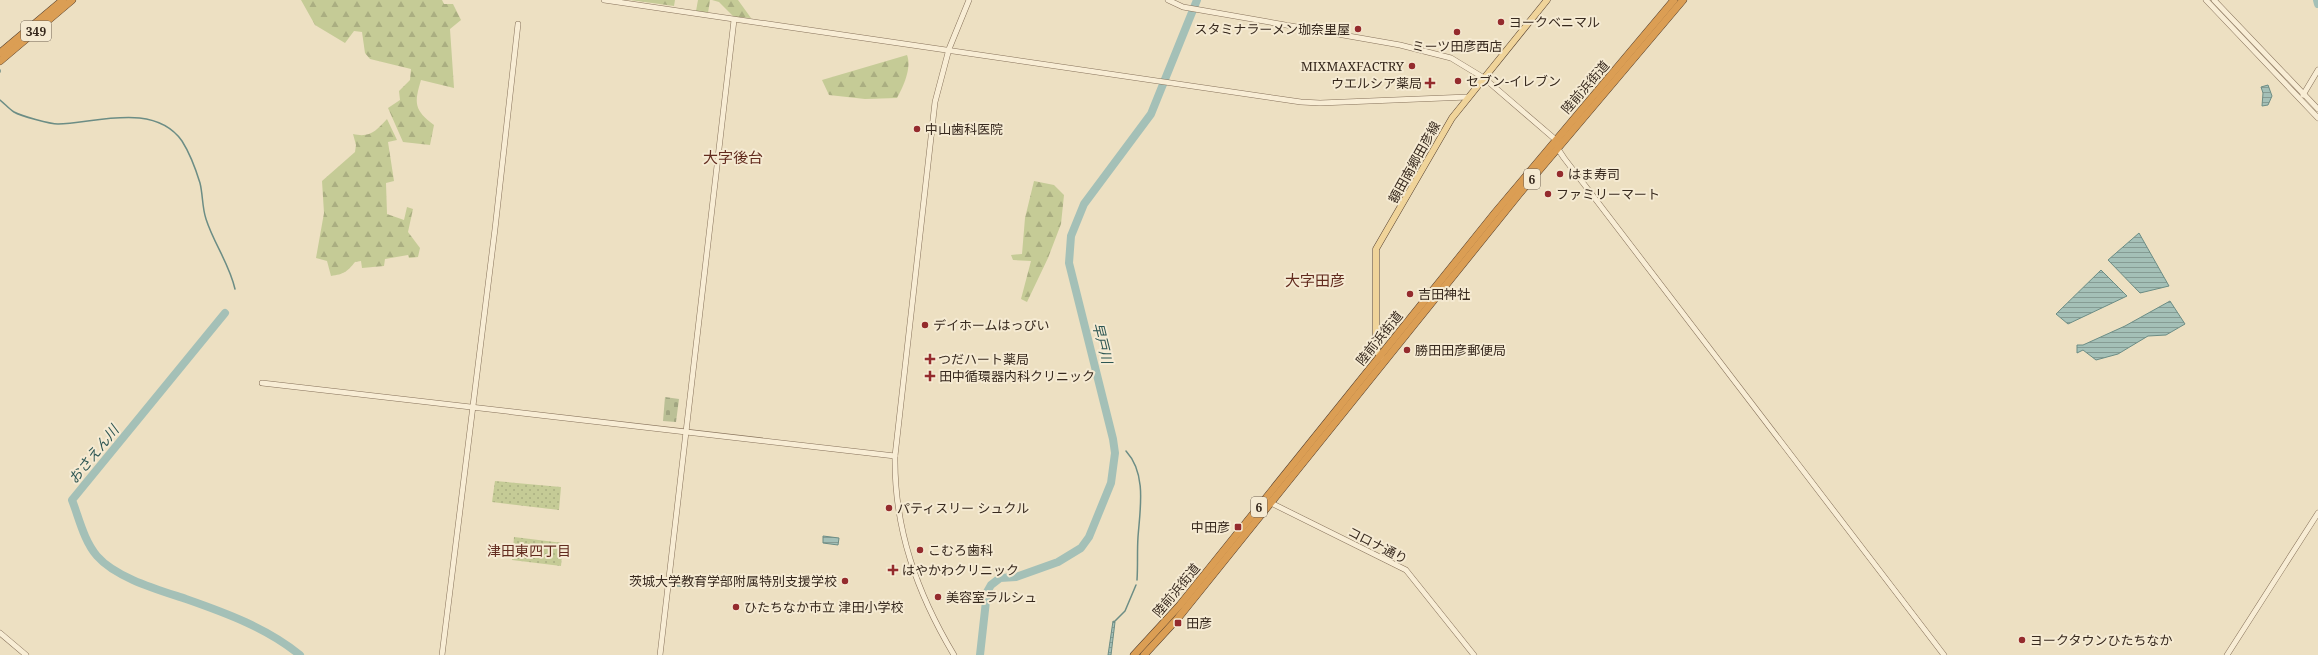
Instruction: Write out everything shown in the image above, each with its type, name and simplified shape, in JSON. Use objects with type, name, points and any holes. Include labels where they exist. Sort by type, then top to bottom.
[{"type":"highway","name":"349","points":[[0,54],[63,0]]},
{"type":"highway","name":"349","points":[[0,61],[72,0]]},
{"type":"highway","name":"陸前浜街道","points":[[1144,655],[1178,618],[1268,502],[1556,140],[1674,0]]},
{"type":"highway","name":"陸前浜街道","points":[[1382,358],[1683,0]]},
{"type":"highway","name":"陸前浜街道","points":[[1134,655],[1180,605],[1268,502]]},
{"type":"main road","name":"額田南郷田彦線","points":[[1382,358],[1376,345],[1376,249],[1443,132],[1468,98],[1547,0]]},
{"type":"street","points":[[604,0],[734,20],[949,49],[1317,103],[1468,98]]},
{"type":"street","points":[[954,655],[926,604],[910,563],[897,505],[895,456],[934,110],[949,49],[969,0]]},
{"type":"street","points":[[1168,0],[1183,7],[1400,45],[1451,58],[1484,78],[1556,140],[1558,149],[1944,655]]},
{"type":"street","points":[[2206,0],[2318,118]]},
{"type":"street","points":[[2214,0],[2318,109]]},
{"type":"street","points":[[660,655],[734,20]]},
{"type":"street","points":[[442,655],[496,222],[518,24]]},
{"type":"street","points":[[2300,99],[2318,70]]},
{"type":"street","points":[[262,384],[895,456]]},
{"type":"street","name":"コロナ通り","points":[[1268,502],[1406,570],[1474,655]]},
{"type":"street","points":[[2226,655],[2318,513]]},
{"type":"street","points":[[0,633],[26,655]]},
{"type":"green space","points":[[301,0],[442,0],[444,4],[453,4],[461,20],[450,29],[454,88],[421,80],[417,95],[417,106],[419,110],[427,120],[434,125],[430,145],[403,142],[388,108],[400,100],[399,91],[410,80],[411,69],[370,59],[365,53],[362,32],[354,31],[345,43],[315,25]]},
{"type":"green space","points":[[630,0],[675,0],[674,6]]},
{"type":"green space","points":[[698,0],[710,0],[708,13],[696,11]]},
{"type":"green space","points":[[712,0],[738,0],[751,18],[734,17],[719,2]]},
{"type":"green space","points":[[907,55],[908,71],[897,98],[865,99],[829,95],[822,80]]},
{"type":"green space","points":[[387,119],[397,140],[388,142],[394,181],[386,183],[387,214],[404,220],[407,207],[413,209],[408,232],[420,248],[418,257],[409,258],[408,255],[385,259],[384,266],[362,268],[361,261],[355,262],[345,272],[331,276],[327,261],[316,258],[324,213],[322,181],[355,152],[356,145],[353,134],[368,134],[379,127]]},
{"type":"green space","points":[[1034,181],[1054,185],[1064,195],[1061,224],[1048,258],[1027,302],[1021,299],[1031,261],[1013,260],[1011,255],[1022,254],[1025,218]]},
{"type":"green space","points":[[665,397],[679,399],[676,422],[663,421]]},
{"type":"green space","points":[[495,481],[561,487],[559,510],[492,502]]},
{"type":"green space","points":[[514,537],[563,543],[561,566],[512,560]]},
{"type":"water","points":[[2268,85],[2272,96],[2268,105],[2262,106],[2263,93],[2261,87]]},
{"type":"water","points":[[2139,233],[2169,286],[2140,293],[2108,260]]},
{"type":"water","points":[[2101,270],[2127,296],[2068,324],[2056,314]]},
{"type":"water","points":[[2170,301],[2185,324],[2166,335],[2148,336],[2118,354],[2096,360],[2083,350],[2077,353],[2077,345],[2083,345],[2125,326]]},
{"type":"water","points":[[823,536],[839,538],[838,545],[823,543]]},
{"type":"water","points":[[678,577],[694,579],[694,587],[677,586]]},
{"type":"water","points":[[1113,621],[1115,622],[1111,655],[1108,655]]},
{"type":"waterway","name":"早戸川","points":[[980,655],[987,592],[991,585],[1000,578],[1016,577],[1058,562],[1081,548],[1089,537],[1111,483],[1115,453],[1113,439],[1069,263],[1071,236],[1084,204],[1151,114],[1197,0]]},
{"type":"waterway","points":[[2317,0],[2318,4]]},
{"type":"waterway","points":[[0,100],[18,114],[54,124],[107,119],[140,118],[156,122],[170,129],[182,141],[192,161],[200,183],[206,219],[229,271],[235,289]]},
{"type":"waterway","name":"おさえん川","points":[[225,313],[72,500],[82,529],[92,550],[105,564],[115,571],[138,582],[246,622],[274,637],[300,655]]},
{"type":"waterway","points":[[1126,451],[1133,460],[1137,470],[1141,492],[1137,580]]},
{"type":"waterway","points":[[1114,622],[1125,611],[1136,585]]},
{"type":"place","name":"ヨークベニマル","points":[[1501,22]]},
{"type":"place","name":"スタミナラーメン珈奈里屋","points":[[1358,29]]},
{"type":"place","name":"ミーツ田彦西店","points":[[1457,32]]},
{"type":"place","name":"MIXMAXFACTRY","points":[[1412,66]]},
{"type":"place","name":"セブン-イレブン","points":[[1458,81]]},
{"type":"place","name":"ウエルシア薬局","points":[[1430,83]]},
{"type":"place","name":"中山歯科医院","points":[[917,129]]},
{"type":"place","name":"はま寿司","points":[[1560,174]]},
{"type":"place","name":"ファミリーマート","points":[[1548,194]]},
{"type":"place","name":"吉田神社","points":[[1410,294]]},
{"type":"place","name":"デイホームはっぴい","points":[[925,325]]},
{"type":"place","name":"勝田田彦郵便局","points":[[1407,350]]},
{"type":"place","name":"つだハート薬局","points":[[930,359]]},
{"type":"place","name":"田中循環器内科クリニック","points":[[930,376]]},
{"type":"place","name":"パティスリー シュクル","points":[[889,508]]},
{"type":"place","name":"中田彦","points":[[1238,527]]},
{"type":"place","name":"こむろ歯科","points":[[920,550]]},
{"type":"place","name":"はやかわクリニック","points":[[893,570]]},
{"type":"place","name":"茨城大学教育学部附属特別支援学校","points":[[845,581]]},
{"type":"place","name":"美容室ラルシュ","points":[[938,597]]},
{"type":"place","name":"ひたちなか市立 津田小学校","points":[[736,607]]},
{"type":"place","name":"田彦","points":[[1178,623]]},
{"type":"place","name":"ヨークタウンひたちなか","points":[[2022,640]]},
{"type":"district","name":"大字後台","points":[[733,157]]},
{"type":"district","name":"大字田彦","points":[[1315,280]]},
{"type":"district","name":"津田東四丁目","points":[[529,550]]}]
